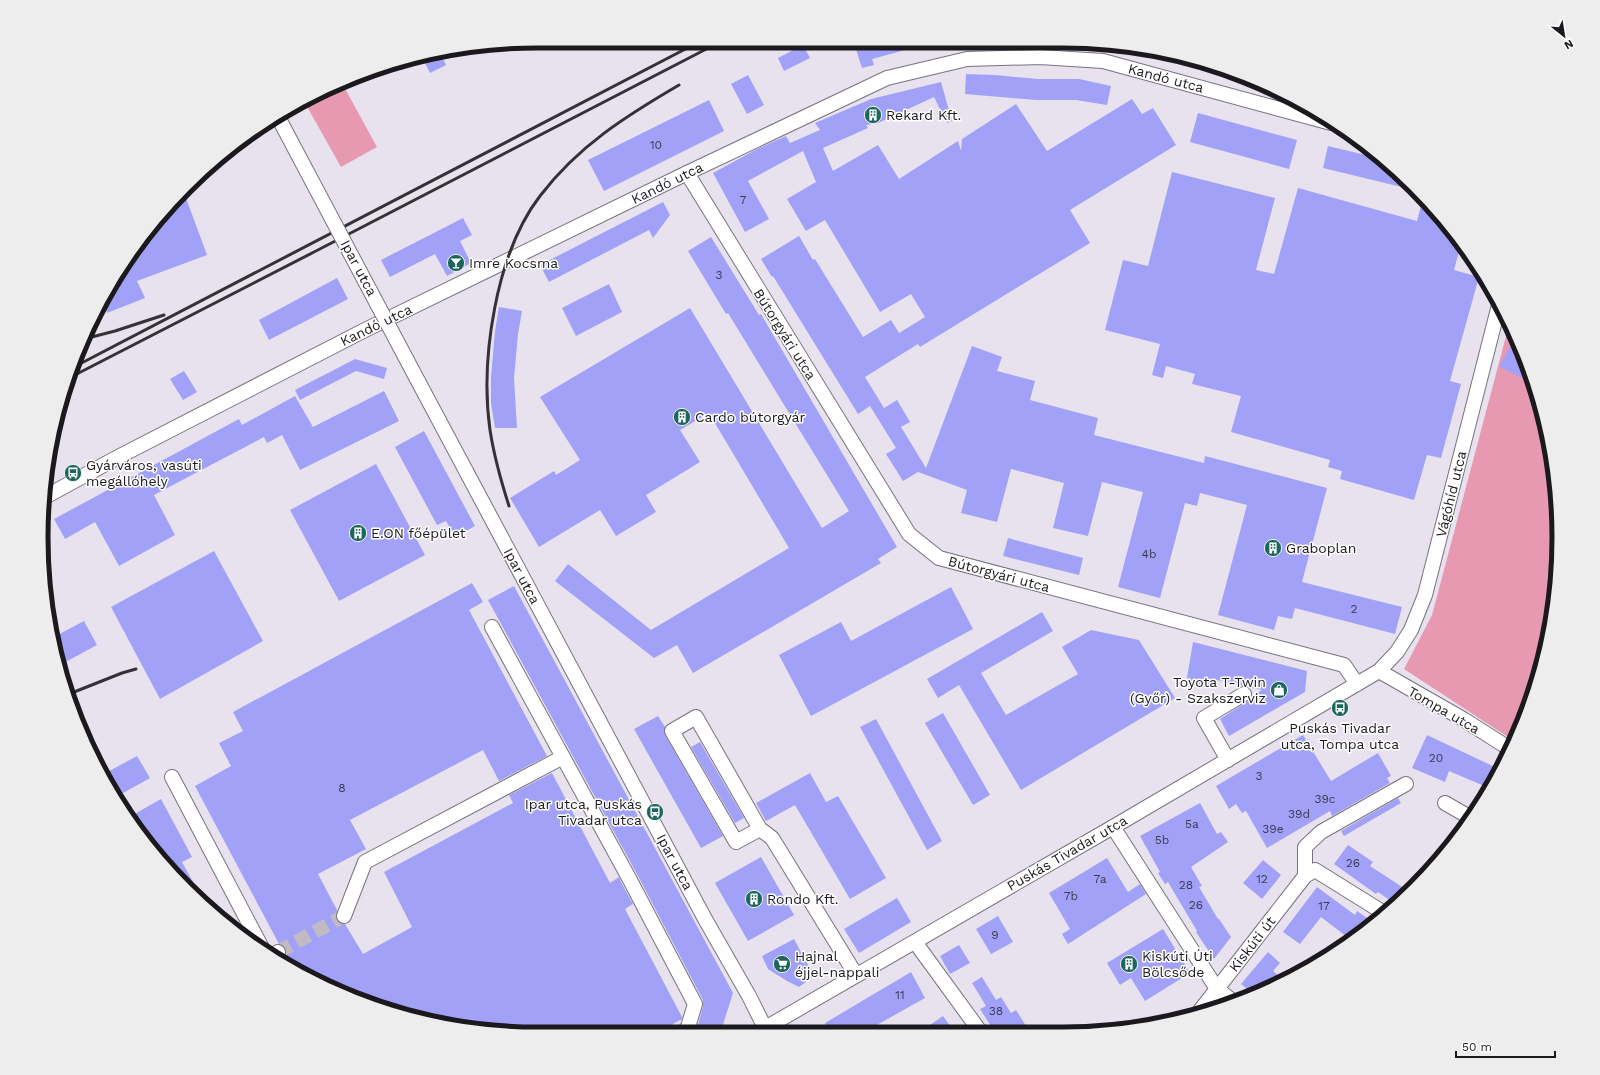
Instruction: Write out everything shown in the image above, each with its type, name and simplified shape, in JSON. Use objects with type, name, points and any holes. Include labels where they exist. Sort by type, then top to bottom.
[{"type":"street","name":"Kandó utca","points":[[50,494],[120,456],[365,330],[687,173],[887,78],[967,59],[1040,57],[1103,61],[1315,119]]},
{"type":"street","name":"Ipar utca","points":[[280,121],[702,912],[749,996],[761,1027]]},
{"type":"street","name":"Bútorgyári utca","points":[[687,173],[909,534],[938,558],[1344,666],[1357,684]]},
{"type":"street","name":"Vágóhíd utca","points":[[1379,671],[1397,652],[1411,630],[1425,595],[1496,311]]},
{"type":"street","points":[[492,627],[630,880],[695,1004],[688,1027]]},
{"type":"street","name":"Puskás Tivadar utca","points":[[771,1027],[856,975],[1379,671]]},
{"type":"street","name":"Tompa utca","points":[[1379,671],[1505,746]]},
{"type":"street","points":[[1228,760],[1204,718],[1244,694]]},
{"type":"street","points":[[760,828],[736,842],[672,731],[696,717],[760,828],[772,838],[856,975]]},
{"type":"street","points":[[344,916],[365,862],[563,757]]},
{"type":"street","points":[[172,777],[257,938]]},
{"type":"street","points":[[1379,910],[1310,873],[1305,847],[1321,832],[1406,784]]},
{"type":"street","points":[[1444,803],[1466,815]]},
{"type":"street","points":[[1113,827],[1218,989],[1229,998]]},
{"type":"street","name":"Kiskúti út","points":[[1204,1006],[1310,873]]},
{"type":"street","points":[[915,942],[977,1027]]},
{"type":"shaded area","points":[[344,88],[377,147],[341,167],[307,106]]},
{"type":"shaded area","points":[[1507,332],[1526,380],[1543,442],[1551,505],[1552,538],[1551,570],[1543,633],[1526,695],[1509,738],[1404,669],[1432,615]]},
{"type":"building","points":[[797,48],[805,48],[810,58],[784,71],[778,58]]},
{"type":"building","points":[[856,48],[913,48],[872,59],[874,65],[862,68]]},
{"type":"building","points":[[442,57],[446,65],[430,73],[424,62]]},
{"type":"building","points":[[966,74],[1038,79],[1079,79],[1111,86],[1107,105],[1076,100],[1036,100],[965,94]]},
{"type":"building","points":[[748,75],[764,105],[747,114],[731,84]]},
{"type":"building","points":[[941,82],[952,121],[947,123],[934,97],[878,123],[866,125],[868,128],[823,148],[833,171],[878,145],[899,179],[958,141],[961,151],[962,139],[1016,104],[1047,151],[1132,99],[1142,114],[1153,108],[1176,145],[1070,210],[1090,243],[920,347],[918,344],[865,377],[884,408],[897,400],[910,422],[901,427],[926,468],[972,346],[1002,357],[997,371],[1035,381],[1030,400],[1098,418],[1094,435],[1204,463],[1205,456],[1327,488],[1302,582],[1402,607],[1395,634],[1295,608],[1292,619],[1278,616],[1274,630],[1218,615],[1247,505],[1200,493],[1197,506],[1185,503],[1160,598],[1118,587],[1143,492],[1102,482],[1088,536],[1053,528],[1064,483],[1011,469],[997,522],[961,513],[967,490],[918,472],[903,481],[886,454],[896,448],[870,406],[858,414],[761,259],[799,236],[813,260],[815,259],[863,337],[891,320],[899,333],[925,317],[911,294],[880,312],[825,220],[806,231],[787,199],[816,182],[803,151],[748,181],[769,219],[745,232],[713,173],[757,149],[786,136],[790,143],[820,130],[815,123],[871,99]]},
{"type":"building","points":[[709,100],[724,131],[604,191],[588,160]]},
{"type":"building","points":[[1198,113],[1297,140],[1289,169],[1190,142]]},
{"type":"building","points":[[1328,146],[1368,156],[1406,188],[1323,168]]},
{"type":"building","points":[[1172,172],[1275,198],[1256,270],[1274,274],[1298,188],[1417,221],[1421,204],[1459,251],[1454,270],[1476,276],[1478,280],[1450,381],[1461,384],[1441,458],[1427,455],[1414,500],[1340,479],[1342,471],[1328,467],[1330,460],[1231,432],[1241,396],[1192,384],[1195,374],[1166,366],[1163,378],[1152,375],[1160,344],[1105,330],[1123,260],[1148,266]]},
{"type":"building","points":[[186,198],[207,255],[137,281],[145,298],[107,313],[105,308],[130,266],[169,215]]},
{"type":"building","points":[[663,202],[670,215],[653,238],[649,230],[549,282],[540,265]]},
{"type":"building","points":[[463,218],[472,235],[460,241],[471,263],[447,276],[435,254],[390,277],[381,260]]},
{"type":"building","points":[[711,237],[759,315],[761,314],[897,547],[878,559],[881,563],[693,673],[677,645],[654,658],[555,581],[568,564],[651,630],[789,548],[709,413],[680,430],[700,462],[646,495],[656,512],[616,536],[600,510],[539,547],[510,498],[554,471],[556,475],[580,460],[540,397],[690,308],[822,528],[849,511],[728,313],[726,314],[688,251]]},
{"type":"building","points":[[337,278],[348,299],[269,340],[259,320]]},
{"type":"building","points":[[609,284],[622,312],[576,336],[562,308]]},
{"type":"building","points":[[499,307],[522,311],[518,334],[514,378],[517,428],[495,428],[491,403],[491,377],[495,331]]},
{"type":"building","points":[[1512,344],[1524,373],[1521,378],[1499,366]]},
{"type":"building","points":[[355,359],[387,368],[384,379],[356,371],[300,400],[295,390]]},
{"type":"building","points":[[184,371],[197,392],[183,400],[170,379]]},
{"type":"building","points":[[384,391],[399,421],[300,470],[282,435],[267,443],[264,437],[154,495],[175,535],[119,566],[95,522],[65,539],[54,519],[239,419],[242,425],[295,396],[313,427]]},
{"type":"building","points":[[424,431],[475,526],[455,537],[446,521],[437,525],[395,447]]},
{"type":"building","name":"E.ON főépület","points":[[376,464],[425,555],[339,601],[290,510]]},
{"type":"building","points":[[1008,538],[1083,558],[1079,575],[1003,556]]},
{"type":"building","points":[[214,551],[263,641],[160,699],[111,607]]},
{"type":"building","points":[[472,583],[483,602],[469,610],[547,756],[499,781],[483,750],[350,820],[366,849],[318,874],[337,910],[336,918],[338,922],[345,924],[363,954],[412,927],[384,872],[513,803],[509,795],[552,773],[610,883],[619,877],[633,904],[625,909],[682,1019],[667,1027],[538,1027],[505,1026],[442,1018],[380,1001],[350,990],[321,977],[287,957],[285,948],[279,944],[195,786],[231,766],[219,743],[243,731],[233,712]]},
{"type":"building","points":[[514,586],[733,993],[722,1027],[706,1027],[698,1025],[703,1000],[638,876],[488,600]]},
{"type":"building","points":[[951,587],[973,629],[811,716],[779,655],[841,622],[851,641]]},
{"type":"building","points":[[1042,612],[1053,631],[981,673],[1006,715],[1078,674],[1062,647],[1091,630],[1139,640],[1175,698],[1021,790],[959,685],[938,698],[927,679]]},
{"type":"building","points":[[84,621],[97,645],[65,663],[58,635]]},
{"type":"building","name":"Toyota T-Twin (Győr) - Szakszerviz","points":[[1193,642],[1307,671],[1305,692],[1229,736],[1220,719],[1262,690],[1212,679],[1210,688],[1186,684]]},
{"type":"building","points":[[943,713],[990,795],[973,805],[925,723]]},
{"type":"building","points":[[658,716],[665,727],[665,735],[723,836],[701,848],[634,729]]},
{"type":"building","points":[[876,719],[942,841],[927,850],[860,727]]},
{"type":"building","points":[[1303,735],[1331,781],[1378,753],[1391,776],[1387,778],[1390,783],[1332,816],[1330,811],[1267,848],[1246,811],[1242,813],[1236,804],[1229,809],[1216,786]]},
{"type":"building","points":[[1427,735],[1495,767],[1484,786],[1449,771],[1445,782],[1412,768]]},
{"type":"building","points":[[700,742],[744,818],[735,823],[691,747]]},
{"type":"building","points":[[137,756],[150,778],[121,794],[108,772]]},
{"type":"building","points":[[810,773],[826,802],[838,796],[886,878],[850,899],[795,805],[766,821],[756,803]]},
{"type":"building","points":[[1398,798],[1401,803],[1344,836],[1341,831]]},
{"type":"building","points":[[161,799],[192,857],[182,862],[198,890],[169,860],[134,814]]},
{"type":"building","points":[[1200,803],[1217,834],[1221,832],[1228,842],[1191,867],[1202,886],[1199,887],[1218,919],[1231,937],[1214,959],[1196,932],[1197,931],[1168,882],[1165,884],[1158,873],[1160,872],[1140,836]]},
{"type":"building","points":[[1348,845],[1373,862],[1370,866],[1404,888],[1391,901],[1378,892],[1376,894],[1334,864]]},
{"type":"building","name":"Rondo Kft.","points":[[761,857],[794,915],[748,941],[715,883]]},
{"type":"building","points":[[1107,858],[1128,892],[1140,884],[1146,894],[1068,944],[1062,934],[1070,929],[1049,893]]},
{"type":"building","points":[[1263,860],[1281,875],[1262,899],[1243,883]]},
{"type":"building","points":[[1317,887],[1355,915],[1357,911],[1369,919],[1346,936],[1321,917],[1300,944],[1283,932]]},
{"type":"building","points":[[897,898],[911,922],[859,953],[844,929]]},
{"type":"building","points":[[998,916],[1013,942],[991,954],[976,929]]},
{"type":"building","name":"Kiskúti Úti Bölcsőde","points":[[1163,929],[1190,973],[1145,1001],[1131,978],[1120,985],[1107,963]]},
{"type":"building","name":"Hajnal éjjel-nappali","points":[[794,939],[814,976],[799,987],[768,969],[762,956]]},
{"type":"building","points":[[959,945],[970,963],[950,974],[940,956]]},
{"type":"building","points":[[1268,952],[1280,963],[1273,971],[1279,976],[1278,978],[1249,990],[1241,984]]},
{"type":"building","points":[[911,972],[925,998],[876,1027],[827,1027],[825,1023]]},
{"type":"building","points":[[982,977],[996,1000],[1001,997],[1011,1013],[1016,1010],[1027,1027],[992,1027],[980,1009],[986,1006],[972,983]]},
{"type":"building","points":[[943,1016],[951,1027],[927,1027]]},
{"type":"tunnel","points":[[278,952],[344,916]]},
{"type":"railway","points":[[80,364],[687,48]]},
{"type":"railway","points":[[76,374],[708,48]]},
{"type":"railway","points":[[509,506],[498,468],[490,430],[487,402],[487,372],[495,308],[502,276],[512,247],[525,220],[540,196],[570,162],[604,133],[640,108],[679,85]]},
{"type":"railway","points":[[91,337],[164,315]]},
{"type":"railway","points":[[73,692],[136,669]]},
{"type":"place","name":"Rekard Kft.","points":[[873,115]]},
{"type":"place","name":"Imre Kocsma","points":[[456,263]]},
{"type":"place","name":"Cardo bútorgyár","points":[[682,417]]},
{"type":"place","name":"Gyárváros, vasúti megállóhely","points":[[73,473]]},
{"type":"place","name":"E.ON főépület","points":[[358,533]]},
{"type":"place","name":"Graboplan","points":[[1273,548]]},
{"type":"place","name":"Toyota T-Twin (Győr) - Szakszerviz","points":[[1279,690]]},
{"type":"place","name":"Puskás Tivadar utca, Tompa utca","points":[[1340,708]]},
{"type":"place","name":"Ipar utca, Puskás Tivadar utca","points":[[655,812]]},
{"type":"place","name":"Rondo Kft.","points":[[754,899]]},
{"type":"place","name":"Hajnal éjjel-nappali","points":[[782,964]]},
{"type":"place","name":"Kiskúti Úti Bölcsőde","points":[[1129,964]]}]
